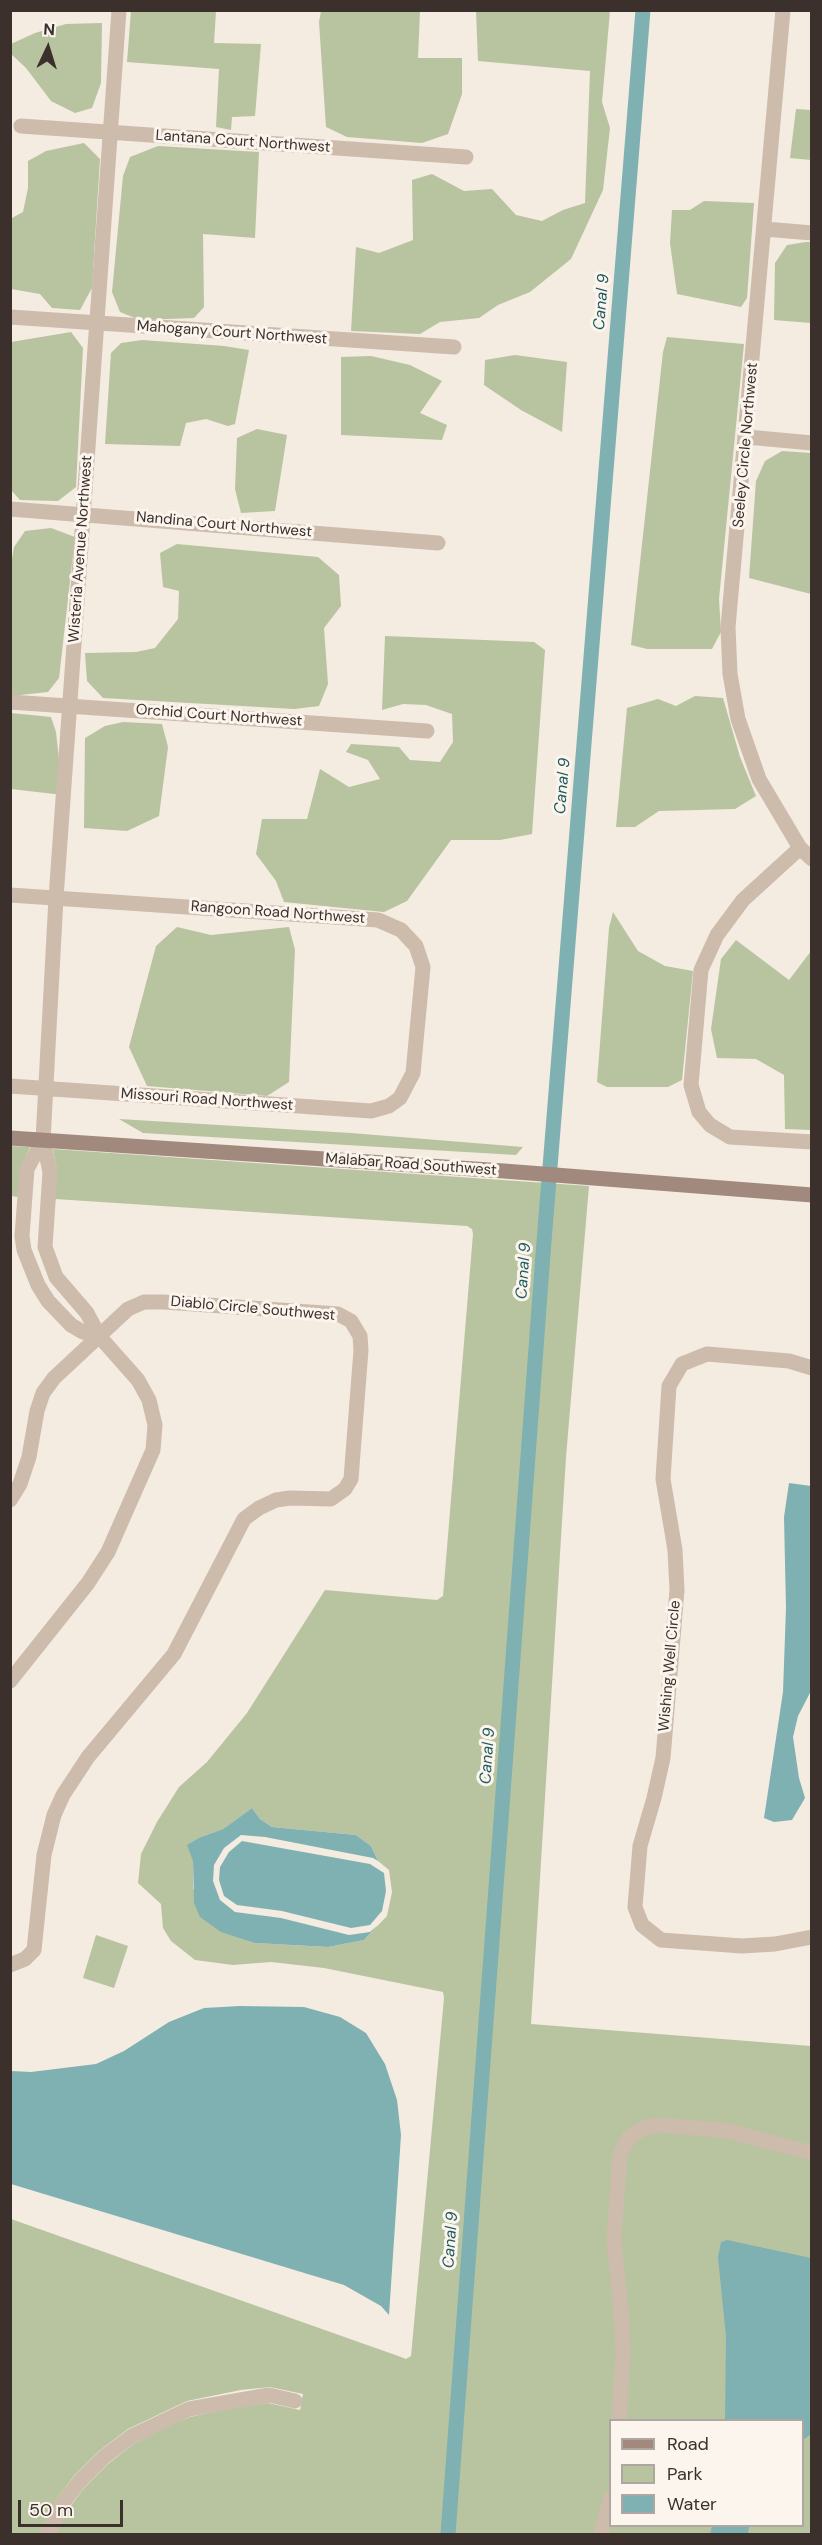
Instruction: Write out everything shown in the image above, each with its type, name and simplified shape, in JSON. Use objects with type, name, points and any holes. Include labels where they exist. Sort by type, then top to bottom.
[{"type":"main road","name":"Malabar Road Southwest","points":[[10,1138],[532,1173],[812,1195]]},
{"type":"street","name":"Wisteria Avenue Northwest","points":[[43,1140],[56,898],[119,10]]},
{"type":"street","name":"Seeley Circle Northwest","points":[[783,10],[729,627],[730,674],[738,719],[759,778],[806,854]]},
{"type":"street","name":"Lantana Court Northwest","points":[[21,126],[465,157]]},
{"type":"street","points":[[765,230],[812,232]]},
{"type":"street","name":"Mahogany Court Northwest","points":[[10,317],[454,347]]},
{"type":"street","points":[[747,437],[812,442]]},
{"type":"street","name":"Nandina Court Northwest","points":[[10,509],[438,543]]},
{"type":"street","name":"Orchid Court Northwest","points":[[10,702],[427,731]]},
{"type":"street","points":[[806,854],[743,900],[717,935],[701,969],[691,1085],[699,1112],[710,1125],[730,1137],[812,1142]]},
{"type":"street","name":"Rangoon Road Northwest","points":[[10,895],[378,920],[401,930],[416,946],[423,967],[413,1073],[400,1098]]},
{"type":"street","name":"Missouri Road Northwest","points":[[10,1086],[371,1111],[389,1106],[400,1098]]},
{"type":"street","points":[[43,1140],[27,1169],[22,1236],[24,1250],[38,1285],[48,1301],[71,1325],[83,1332],[99,1336]]},
{"type":"street","points":[[10,1681],[88,1583],[108,1552],[153,1450],[155,1425],[149,1400],[138,1380],[99,1336],[94,1322],[68,1293],[48,1260],[45,1235],[50,1172],[43,1140]]},
{"type":"street","name":"Diablo Circle Southwest","points":[[10,1500],[20,1484],[29,1457],[37,1411],[43,1393],[54,1378],[128,1309],[144,1302],[338,1314],[351,1321],[360,1335],[361,1350],[351,1479],[345,1489],[331,1498],[276,1500],[259,1508],[244,1519],[174,1653],[88,1757],[63,1795],[54,1815],[44,1855],[34,1950],[26,1959],[10,1965]]},
{"type":"street","name":"Wishing Well Circle","points":[[812,1368],[789,1361],[706,1354],[682,1364],[669,1386],[663,1479],[675,1551],[677,1590],[663,1758],[640,1846],[635,1907],[642,1925],[661,1940],[741,1946],[775,1944],[812,1937]]},
{"type":"street","points":[[619,2419],[623,2356],[614,2239],[620,2154],[629,2137],[646,2127],[661,2125],[728,2131],[812,2153]]},
{"type":"street","points":[[48,2535],[62,2504],[80,2481],[104,2457],[142,2430],[189,2409],[242,2398],[269,2395],[295,2400]]},
{"type":"street","points":[[601,2535],[609,2503]]},
{"type":"green space","points":[[131,11],[216,11],[214,43],[261,44],[255,116],[232,117],[231,130],[216,127],[219,69],[127,62]]},
{"type":"green space","points":[[321,11],[420,11],[418,58],[462,58],[462,94],[448,134],[422,143],[347,137],[326,127],[319,22]]},
{"type":"green space","points":[[476,11],[610,11],[602,102],[610,128],[603,190],[571,259],[530,292],[498,305],[479,318],[440,322],[420,334],[351,331],[356,247],[379,253],[413,240],[412,180],[432,174],[464,191],[492,189],[516,215],[542,221],[563,210],[585,203],[590,71],[478,61]]},
{"type":"green space","points":[[102,23],[101,83],[92,108],[75,113],[51,101],[26,68],[11,54],[11,44],[35,33],[66,24]]},
{"type":"green space","points":[[796,109],[811,110],[811,160],[790,158]]},
{"type":"green space","points":[[84,143],[100,159],[92,288],[80,310],[52,308],[40,294],[11,289],[10,219],[23,212],[28,188],[28,161],[46,151]]},
{"type":"green space","points":[[158,146],[259,152],[255,238],[203,234],[204,307],[194,318],[140,320],[120,312],[112,292],[123,176],[130,157]]},
{"type":"green space","points":[[704,201],[754,203],[747,298],[741,307],[677,294],[670,243],[672,210],[690,210]]},
{"type":"green space","points":[[811,242],[811,323],[774,320],[775,263],[787,245]]},
{"type":"green space","points":[[71,332],[83,348],[76,487],[58,501],[20,500],[11,490],[11,342]]},
{"type":"green space","points":[[667,337],[744,344],[719,599],[721,632],[712,649],[647,649],[631,645],[663,352]]},
{"type":"green space","points":[[142,340],[249,350],[235,424],[228,426],[206,419],[186,423],[180,446],[105,444],[111,353],[121,343]]},
{"type":"green space","points":[[515,355],[567,362],[562,432],[521,410],[484,385],[485,360]]},
{"type":"green space","points":[[371,356],[410,365],[442,381],[420,413],[447,425],[442,440],[341,435],[341,357]]},
{"type":"green space","points":[[257,429],[287,435],[275,511],[241,513],[235,489],[237,438]]},
{"type":"green space","points":[[782,451],[811,453],[811,594],[749,578],[756,481],[765,461]]},
{"type":"green space","points":[[51,528],[75,537],[59,678],[48,692],[11,696],[10,570],[14,547],[25,531]]},
{"type":"green space","points":[[177,544],[318,557],[339,575],[341,606],[324,628],[328,684],[319,706],[294,709],[103,698],[87,681],[85,653],[136,652],[155,648],[178,619],[179,591],[163,587],[160,553]]},
{"type":"green space","points":[[385,636],[534,642],[545,650],[532,834],[500,840],[451,840],[407,901],[384,912],[284,902],[276,881],[256,854],[262,819],[307,819],[320,769],[349,787],[380,779],[368,760],[346,752],[351,744],[399,747],[410,760],[440,762],[453,742],[452,714],[426,705],[403,704],[382,710]]},
{"type":"green space","points":[[695,696],[723,698],[740,757],[756,796],[735,809],[659,811],[635,827],[616,827],[627,708],[658,699],[676,706]]},
{"type":"green space","points":[[11,713],[51,717],[56,732],[63,795],[11,789]]},
{"type":"green space","points":[[123,722],[162,724],[168,747],[159,816],[127,831],[84,828],[85,738],[105,726]]},
{"type":"green space","points":[[613,912],[638,951],[665,966],[693,971],[682,1080],[668,1087],[607,1087],[597,1082],[609,928]]},
{"type":"green space","points":[[177,927],[211,935],[289,927],[295,950],[289,1082],[267,1096],[147,1086],[129,1047],[156,946]]},
{"type":"green space","points":[[736,940],[789,980],[811,951],[811,1130],[785,1129],[784,1075],[756,1059],[717,1058],[711,1029],[721,959]]},
{"type":"green space","points":[[119,1119],[351,1133],[523,1147],[516,1155],[143,1133]]},
{"type":"green space","points":[[10,1146],[30,1147],[21,1167],[18,1197],[11,1196]]},
{"type":"green space","points":[[53,1149],[589,1186],[566,1457],[531,2024],[811,2046],[811,2534],[56,2534],[68,2509],[85,2487],[108,2464],[135,2443],[164,2428],[190,2417],[242,2406],[268,2403],[300,2410],[303,2394],[270,2387],[241,2390],[187,2401],[128,2429],[99,2451],[74,2476],[56,2500],[40,2534],[11,2534],[11,2219],[406,2359],[411,2356],[443,1992],[324,1968],[271,1962],[233,1965],[195,1960],[171,1941],[163,1928],[161,1904],[138,1883],[141,1854],[157,1822],[179,1787],[207,1762],[247,1713],[325,1590],[437,1600],[443,1596],[473,1234],[472,1229],[467,1226],[55,1199],[57,1171]],"holes":[[[252,1808],[260,1819],[272,1827],[356,1835],[371,1846],[378,1861],[389,1870],[392,1892],[387,1916],[364,1940],[328,1947],[255,1943],[193,1889],[193,1861],[201,1837],[223,1829]]]},
{"type":"green space","points":[[96,1935],[128,1946],[114,1988],[83,1978]]},
{"type":"water","points":[[789,1483],[811,1486],[812,1689],[798,1716],[793,1737],[799,1778],[805,1798],[792,1820],[774,1822],[764,1818],[783,1692],[786,1608],[784,1517]]},
{"type":"water","points":[[252,1808],[260,1819],[272,1827],[356,1835],[371,1846],[378,1861],[373,1858],[265,1837],[241,1835],[224,1848],[214,1865],[213,1881],[220,1900],[235,1912],[281,1918],[349,1935],[370,1932],[378,1925],[364,1940],[328,1947],[255,1943],[221,1932],[200,1917],[194,1903],[193,1861],[187,1845],[223,1829]]},
{"type":"water","points":[[242,1841],[370,1864],[384,1873],[386,1891],[382,1911],[370,1925],[351,1928],[282,1911],[237,1905],[224,1896],[219,1880],[220,1867],[229,1852]]},
{"type":"water","points":[[304,2007],[340,2017],[366,2033],[385,2064],[397,2100],[401,2135],[389,2315],[381,2306],[344,2285],[11,2184],[11,2071],[31,2072],[96,2064],[124,2051],[169,2022],[204,2008]]},
{"type":"water","points":[[727,2240],[811,2258],[811,2434],[804,2439],[804,2419],[725,2419],[726,2337],[718,2257],[721,2242]]},
{"type":"water","points":[[712,2527],[749,2527],[748,2534],[710,2534]]},
{"type":"waterway","name":"Canal 9","points":[[448,2534],[543,1254],[643,10]]}]
